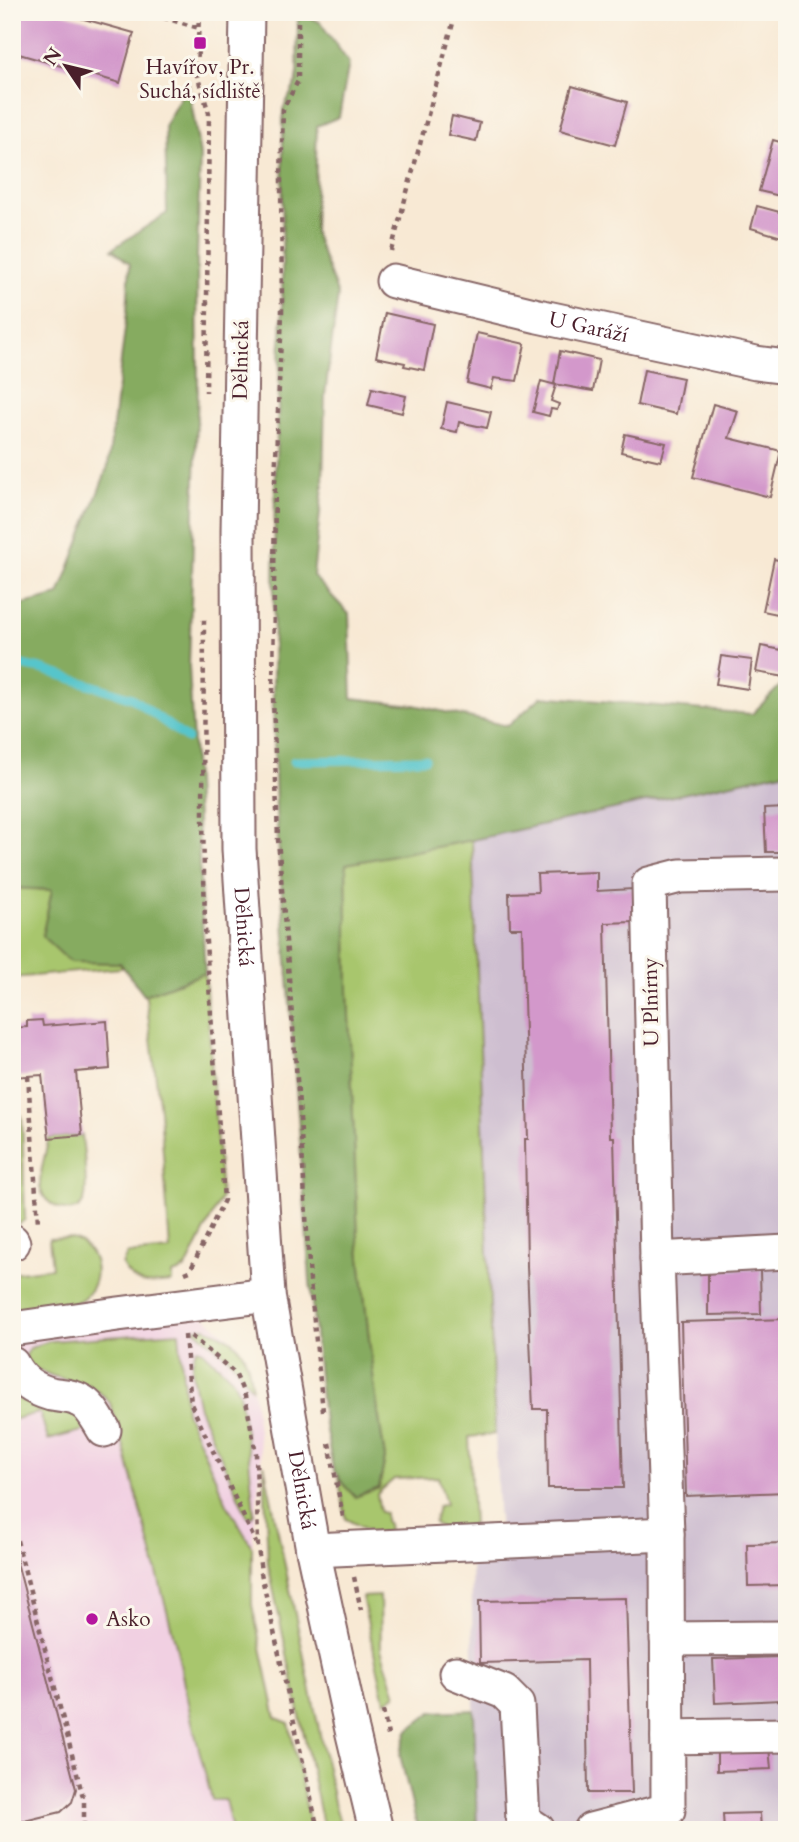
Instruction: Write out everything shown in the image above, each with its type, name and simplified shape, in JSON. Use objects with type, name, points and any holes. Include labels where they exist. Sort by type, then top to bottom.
[{"type":"street","name":"Dělnická","points":[[247,12],[238,531],[239,849],[268,1295],[313,1550],[376,1830]]},
{"type":"street","name":"U Garáží","points":[[394,281],[538,316],[756,363],[787,367]]},
{"type":"street","name":"U Plnírny","points":[[591,1830],[668,1810],[667,1534],[657,1259],[649,884],[680,876],[787,874]]},
{"type":"street","points":[[657,1259],[787,1252]]},
{"type":"street","points":[[12,1329],[268,1295]]},
{"type":"street","points":[[12,1364],[29,1386],[81,1400],[91,1409],[104,1430]]},
{"type":"street","points":[[313,1550],[667,1534]]},
{"type":"street","points":[[667,1639],[787,1638]]},
{"type":"street","points":[[456,1673],[504,1692],[517,1704],[523,1820],[538,1830]]},
{"type":"street","points":[[668,1737],[787,1735]]},
{"type":"path","points":[[144,12],[199,28]]},
{"type":"path","points":[[199,12],[197,75],[209,113],[206,400]]},
{"type":"path","points":[[298,12],[298,81],[283,110],[282,313],[275,482],[273,697],[276,812],[310,1281],[325,1421]]},
{"type":"path","points":[[394,281],[386,268],[456,12]]},
{"type":"path","points":[[182,1306],[178,1275],[190,1271],[224,1200],[205,928],[204,606]]},
{"type":"path","points":[[21,1238],[28,1076]]},
{"type":"path","points":[[258,1547],[191,1404],[185,1331],[235,1373],[245,1396],[256,1453],[261,1573],[318,1830]]},
{"type":"path","points":[[327,1433],[361,1612]]},
{"type":"path","points":[[12,1521],[84,1801],[84,1830]]},
{"type":"path","points":[[381,1704],[391,1750]]},
{"type":"shaded area","points":[[787,771],[787,1830],[477,1830],[471,1563],[502,1559],[472,840]]},
{"type":"shaded area","points":[[12,1298],[201,1314],[238,1344],[254,1392],[261,1463],[252,1547],[252,1605],[299,1830],[12,1830]]},
{"type":"green space","points":[[298,12],[320,22],[349,63],[339,117],[317,126],[314,232],[338,295],[325,395],[323,486],[313,576],[349,614],[352,698],[414,705],[508,726],[542,696],[752,714],[787,679],[787,771],[472,840],[346,864],[358,1239],[385,1458],[379,1488],[355,1497],[333,1469],[322,1409],[310,1281],[276,812],[273,697],[275,482],[282,313],[283,109],[297,81]]},
{"type":"green space","points":[[188,83],[200,155],[197,258],[198,387],[189,666],[205,973],[144,995],[120,963],[70,962],[42,936],[52,890],[12,888],[12,607],[59,595],[108,466],[127,312],[130,264],[112,249],[167,213],[165,125]]},
{"type":"green space","points":[[472,840],[495,1434],[469,1437],[473,1525],[442,1528],[434,1523],[438,1506],[446,1504],[438,1477],[394,1479],[377,1494],[380,1512],[385,1513],[389,1532],[371,1532],[346,1519],[338,1476],[355,1496],[379,1488],[385,1458],[358,1239],[346,864]]},
{"type":"green space","points":[[12,888],[52,890],[69,961],[120,963],[122,968],[12,978]]},
{"type":"green space","points":[[205,973],[221,1198],[186,1268],[172,1274],[172,1282],[144,1283],[132,1278],[122,1265],[127,1254],[170,1250],[160,1111],[144,995]]},
{"type":"green space","points":[[12,1112],[22,1116],[25,1219],[16,1224],[12,1224]]},
{"type":"green space","points":[[82,1135],[86,1178],[84,1200],[74,1210],[59,1208],[46,1199],[40,1186],[49,1138]]},
{"type":"green space","points":[[68,1238],[79,1242],[93,1258],[96,1268],[92,1288],[75,1303],[12,1312],[12,1273],[52,1268],[49,1239]]},
{"type":"green space","points":[[205,1328],[227,1337],[240,1349],[248,1366],[252,1389],[229,1358],[194,1329]]},
{"type":"green space","points":[[179,1332],[186,1412],[227,1504],[252,1547],[252,1605],[276,1718],[289,1723],[311,1830],[232,1830],[225,1800],[212,1800],[176,1645],[110,1403],[90,1386],[32,1368],[25,1357],[30,1348],[49,1341]]},
{"type":"green space","points":[[197,1348],[232,1378],[239,1393],[249,1458],[254,1513],[251,1517],[247,1516],[199,1408],[192,1369]]},
{"type":"green space","points":[[12,1392],[18,1399],[40,1407],[75,1414],[89,1429],[48,1440],[40,1412],[12,1420]]},
{"type":"green space","points":[[264,1464],[342,1830],[324,1830],[268,1564]]},
{"type":"green space","points":[[380,1596],[381,1649],[396,1695],[385,1702],[362,1597]]},
{"type":"green space","points":[[474,1710],[477,1830],[418,1830],[400,1755],[407,1731],[432,1712]]},
{"type":"building","points":[[12,12],[59,12],[134,33],[120,83],[12,52]]},
{"type":"building","points":[[572,86],[627,102],[615,145],[560,130]]},
{"type":"building","points":[[452,116],[480,123],[476,141],[448,135]]},
{"type":"building","points":[[773,140],[787,144],[787,192],[782,190],[780,196],[759,191]]},
{"type":"building","points":[[757,206],[787,214],[785,238],[751,228]]},
{"type":"building","points":[[385,313],[433,324],[424,370],[376,357]]},
{"type":"building","points":[[477,333],[525,344],[517,381],[494,378],[491,389],[467,383]]},
{"type":"building","points":[[560,351],[599,360],[593,391],[554,384]]},
{"type":"building","points":[[644,370],[683,378],[676,414],[637,405]]},
{"type":"building","points":[[541,381],[556,385],[551,401],[559,404],[557,410],[551,409],[549,416],[533,412]]},
{"type":"building","points":[[372,388],[406,396],[402,413],[368,405]]},
{"type":"building","points":[[447,402],[491,412],[487,428],[459,422],[457,432],[441,429]]},
{"type":"building","points":[[713,404],[738,411],[729,438],[781,451],[770,497],[693,477]]},
{"type":"building","points":[[625,434],[666,443],[661,461],[621,452]]},
{"type":"building","points":[[774,559],[787,562],[787,616],[763,611]]},
{"type":"building","points":[[761,646],[787,651],[785,677],[756,672]]},
{"type":"building","points":[[721,656],[752,660],[748,689],[716,684]]},
{"type":"building","points":[[787,808],[787,852],[766,852],[764,809]]},
{"type":"building","points":[[597,872],[597,891],[633,889],[633,922],[605,923],[610,1137],[614,1137],[623,1488],[548,1488],[547,1409],[533,1409],[527,1266],[525,1139],[528,1139],[522,928],[510,928],[509,893],[538,892],[537,874]]},
{"type":"building","points":[[42,1020],[43,1026],[107,1021],[110,1069],[76,1072],[82,1135],[49,1138],[42,1075],[12,1077],[12,1028],[27,1027],[27,1021]]},
{"type":"building","points":[[760,1270],[761,1314],[708,1315],[708,1271]]},
{"type":"building","points":[[787,1319],[787,1492],[686,1496],[681,1322]]},
{"type":"building","points":[[12,1543],[76,1789],[72,1802],[61,1812],[12,1824]]},
{"type":"building","points":[[787,1543],[787,1585],[748,1586],[747,1544]]},
{"type":"building","points":[[626,1598],[632,1793],[588,1793],[586,1660],[480,1663],[479,1601]]},
{"type":"building","points":[[780,1654],[787,1654],[787,1708],[782,1708],[781,1700],[715,1703],[713,1659],[780,1657]]},
{"type":"building","points":[[769,1747],[771,1769],[717,1771],[717,1749]]},
{"type":"building","points":[[760,1813],[761,1830],[724,1830],[723,1814]]},
{"type":"waterway","points":[[12,663],[41,669],[132,698],[187,739]]},
{"type":"waterway","points":[[294,761],[425,759]]},
{"type":"place","name":"Havířov, Pr. Suchá, sídliště","points":[[200,43]]},
{"type":"place","name":"Asko","points":[[92,1619]]}]
